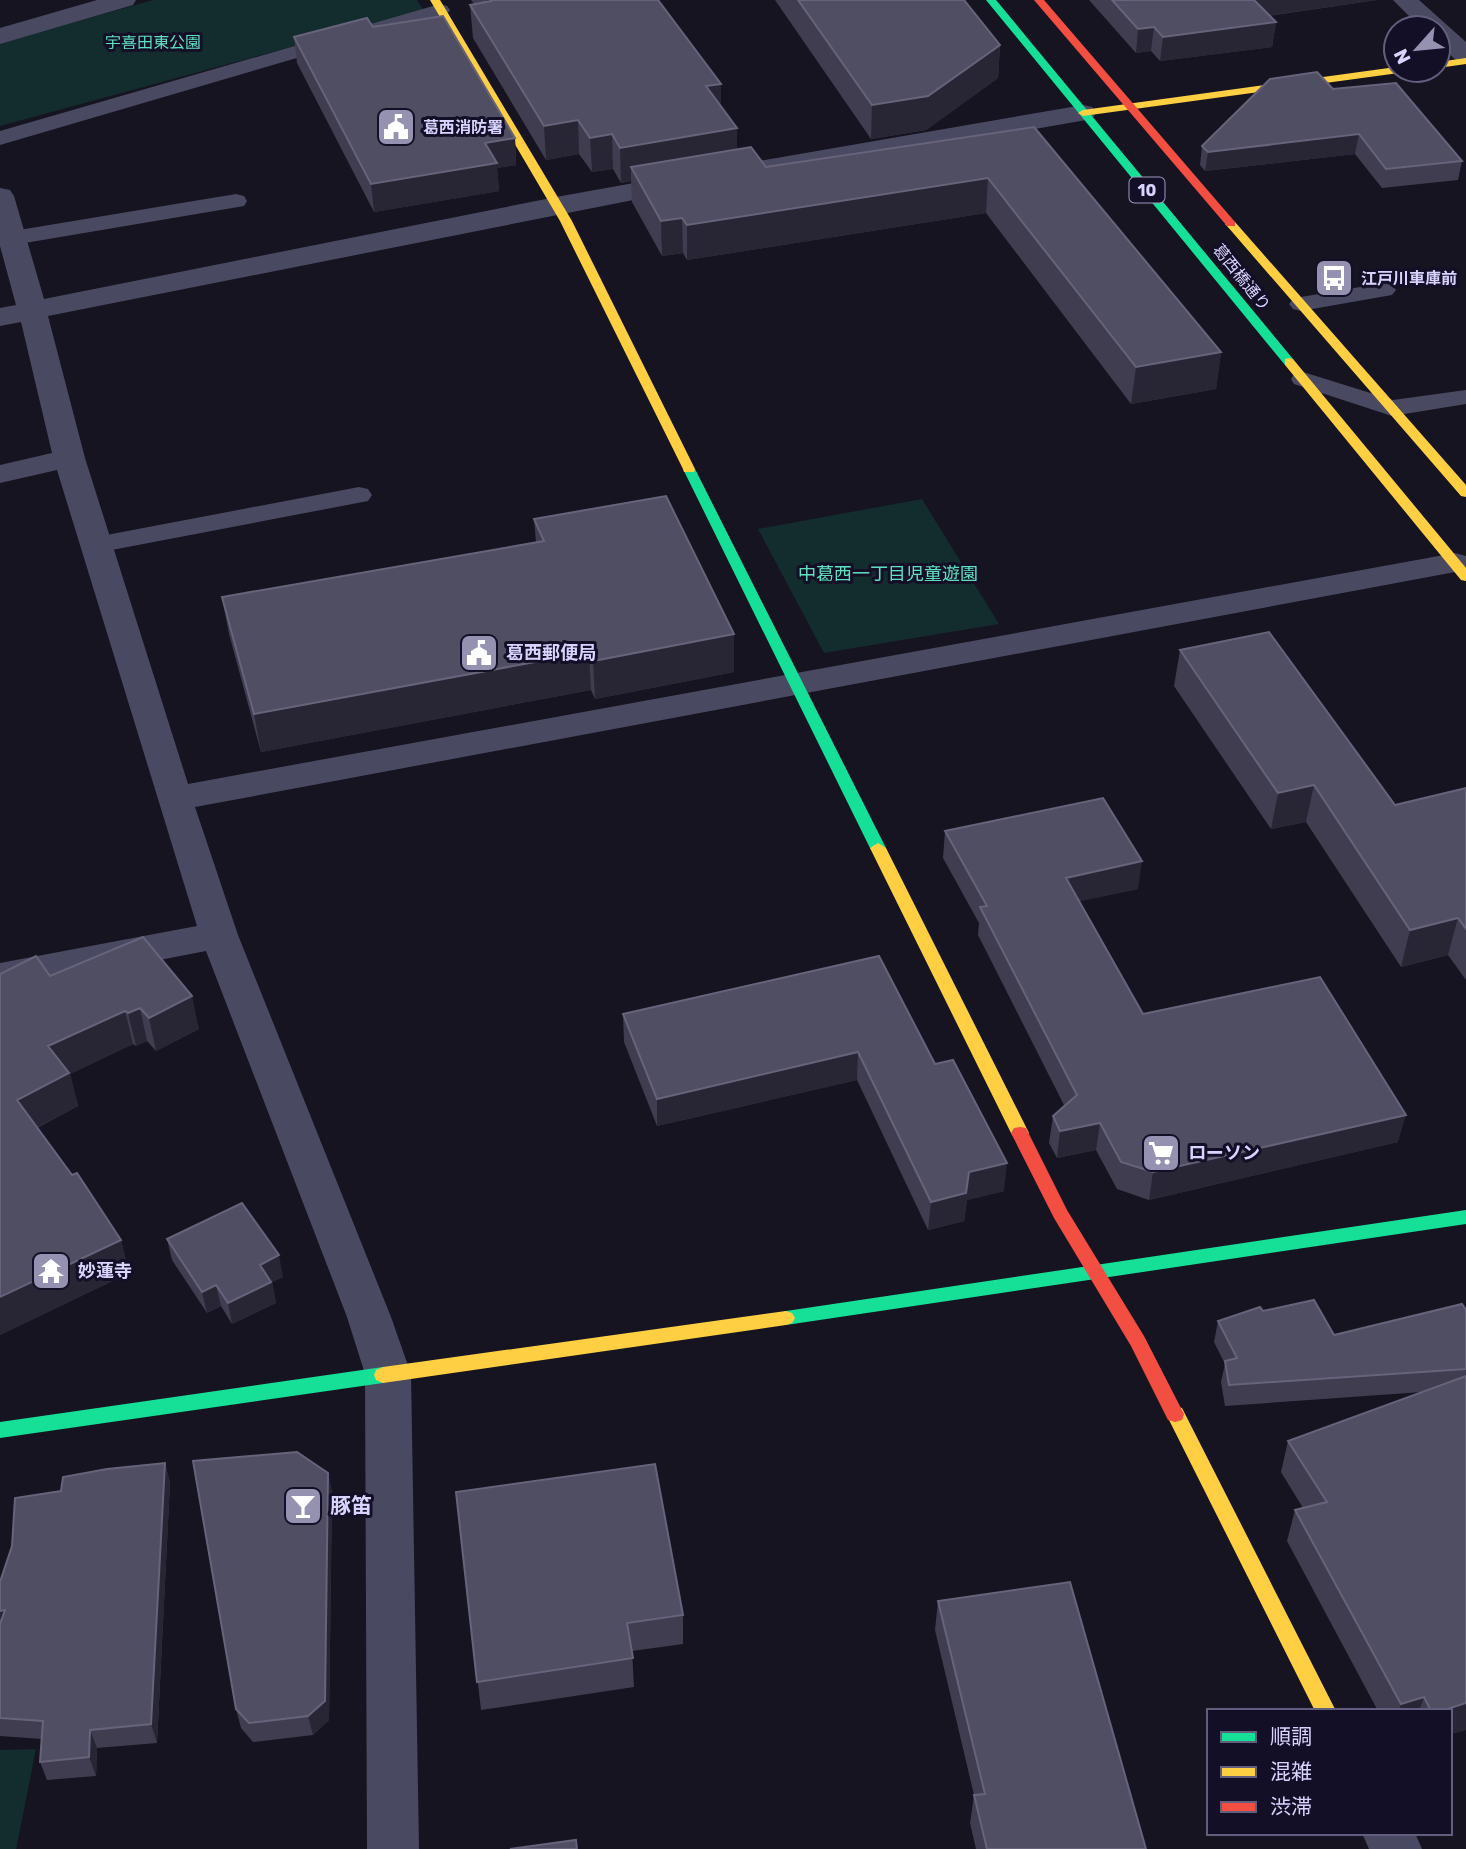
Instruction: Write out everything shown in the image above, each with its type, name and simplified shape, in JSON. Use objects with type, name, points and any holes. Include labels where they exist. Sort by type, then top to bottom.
[{"type":"street","points":[[0,36],[124,0]]},
{"type":"street","name":"葛西橋通り","points":[[990,0],[1460,570]]},
{"type":"street","name":"葛西橋通り","points":[[1039,0],[1466,493]]},
{"type":"street","points":[[1405,0],[1420,14]]},
{"type":"street","points":[[438,5],[556,205],[1060,1213],[1138,1341],[1325,1709]]},
{"type":"street","points":[[1452,44],[1466,58]]},
{"type":"street","points":[[16,314],[556,205],[1083,113],[1382,72]]},
{"type":"street","points":[[0,196],[13,238],[16,314],[69,458],[174,799],[219,935],[369,1317],[388,1374],[393,1849]]},
{"type":"street","points":[[0,474],[69,458]]},
{"type":"street","points":[[174,799],[796,685],[1460,570]]},
{"type":"street","points":[[0,977],[219,935]]},
{"type":"street","points":[[0,1430],[1097,1274],[1466,1217]]},
{"type":"lane","points":[[0,138],[438,5]]},
{"type":"lane","points":[[13,238],[236,201]]},
{"type":"lane","points":[[1301,304],[1384,290]]},
{"type":"lane","points":[[1303,379],[1392,408],[1466,397]]},
{"type":"lane","points":[[96,545],[359,495]]},
{"type":"green space","name":"宇喜田東公園","points":[[153,0],[417,0],[424,11],[0,126],[0,43]]},
{"type":"green space","name":"中葛西一丁目児童遊園","points":[[922,499],[999,624],[824,653],[758,529]]},
{"type":"green space","points":[[36,1749],[16,1849],[0,1849],[0,1750]]},
{"type":"building","points":[[490,0],[658,0],[721,84],[706,86],[737,128],[620,148],[612,134],[590,138],[578,120],[544,126],[470,5]]},
{"type":"building","points":[[798,0],[964,0],[1000,45],[928,96],[872,105]]},
{"type":"building","points":[[1112,0],[1254,0],[1276,22],[1163,37],[1154,27],[1138,29]]},
{"type":"building","name":"葛西消防署","points":[[443,16],[515,138],[485,143],[497,163],[371,184],[294,37],[367,18],[373,27]]},
{"type":"building","points":[[1317,72],[1333,89],[1397,84],[1462,161],[1386,169],[1359,134],[1208,152],[1202,146],[1270,79]]},
{"type":"building","points":[[1034,127],[1221,352],[1136,367],[988,178],[687,225],[682,218],[661,221],[631,167],[751,147],[766,167]]},
{"type":"building","name":"葛西郵便局","points":[[666,496],[734,634],[593,661],[589,652],[254,714],[222,597],[544,541],[534,519]]},
{"type":"building","points":[[1269,632],[1395,805],[1466,788],[1466,929],[1458,918],[1410,930],[1314,785],[1278,793],[1180,650]]},
{"type":"building","points":[[1103,798],[1142,861],[1066,878],[1143,1014],[1320,977],[1406,1115],[1153,1172],[1121,1162],[1100,1123],[1060,1131],[1053,1116],[1077,1095],[980,907],[987,906],[945,831]]},
{"type":"building","points":[[143,937],[192,996],[149,1018],[140,1008],[128,1013],[125,1011],[48,1046],[69,1073],[17,1100],[72,1175],[77,1173],[121,1240],[0,1297],[0,974],[36,956],[50,976]]},
{"type":"building","points":[[879,956],[935,1064],[953,1060],[1007,1163],[969,1172],[966,1193],[931,1202],[858,1052],[657,1099],[623,1014]]},
{"type":"building","points":[[242,1203],[279,1255],[260,1265],[271,1282],[228,1303],[216,1285],[202,1292],[167,1239]]},
{"type":"building","points":[[1314,1300],[1334,1335],[1462,1304],[1466,1310],[1466,1369],[1229,1385],[1225,1361],[1237,1358],[1218,1321],[1260,1307],[1263,1311]]},
{"type":"building","points":[[1466,1376],[1466,1703],[1447,1709],[1430,1709],[1424,1697],[1401,1704],[1295,1510],[1327,1502],[1288,1441]]},
{"type":"building","points":[[297,1452],[328,1473],[325,1701],[308,1716],[249,1723],[236,1709],[193,1461]]},
{"type":"building","points":[[165,1463],[151,1724],[90,1730],[89,1757],[40,1762],[43,1721],[0,1718],[0,1624],[5,1610],[0,1611],[0,1582],[12,1546],[15,1498],[61,1491],[63,1477]]},
{"type":"building","points":[[655,1464],[683,1615],[627,1623],[633,1658],[477,1682],[456,1492]]},
{"type":"building","points":[[1070,1582],[1146,1849],[987,1849],[974,1795],[985,1794],[938,1601]]},
{"type":"building","points":[[576,1840],[577,1849],[510,1849]]},
{"type":"traffic: fast","points":[[991,0],[1289,362]]},
{"type":"traffic: fast","points":[[689,469],[878,848]]},
{"type":"traffic: fast","points":[[786,1318],[1466,1217]]},
{"type":"traffic: fast","points":[[0,1430],[383,1375]]},
{"type":"traffic: slow","points":[[435,0],[566,221],[689,469]]},
{"type":"traffic: slow","points":[[1452,63],[1466,61]]},
{"type":"traffic: slow","points":[[1083,113],[1382,72]]},
{"type":"traffic: slow","points":[[1231,224],[1466,493]]},
{"type":"traffic: slow","points":[[1289,362],[1466,577]]},
{"type":"traffic: slow","points":[[878,848],[1020,1133]]},
{"type":"traffic: slow","points":[[383,1375],[786,1318]]},
{"type":"traffic: slow","points":[[1175,1414],[1325,1709]]},
{"type":"traffic: jam","points":[[1039,0],[1231,224]]},
{"type":"traffic: jam","points":[[1020,1133],[1060,1213],[1138,1341],[1175,1414]]},
{"type":"place","name":"葛西消防署","points":[[396,127]]},
{"type":"place","name":"江戸川車庫前","points":[[1334,278]]},
{"type":"place","name":"葛西郵便局","points":[[479,653]]},
{"type":"place","name":"ローソン","points":[[1161,1153]]},
{"type":"place","name":"妙蓮寺","points":[[51,1271]]},
{"type":"place","name":"豚笛","points":[[303,1506]]}]
